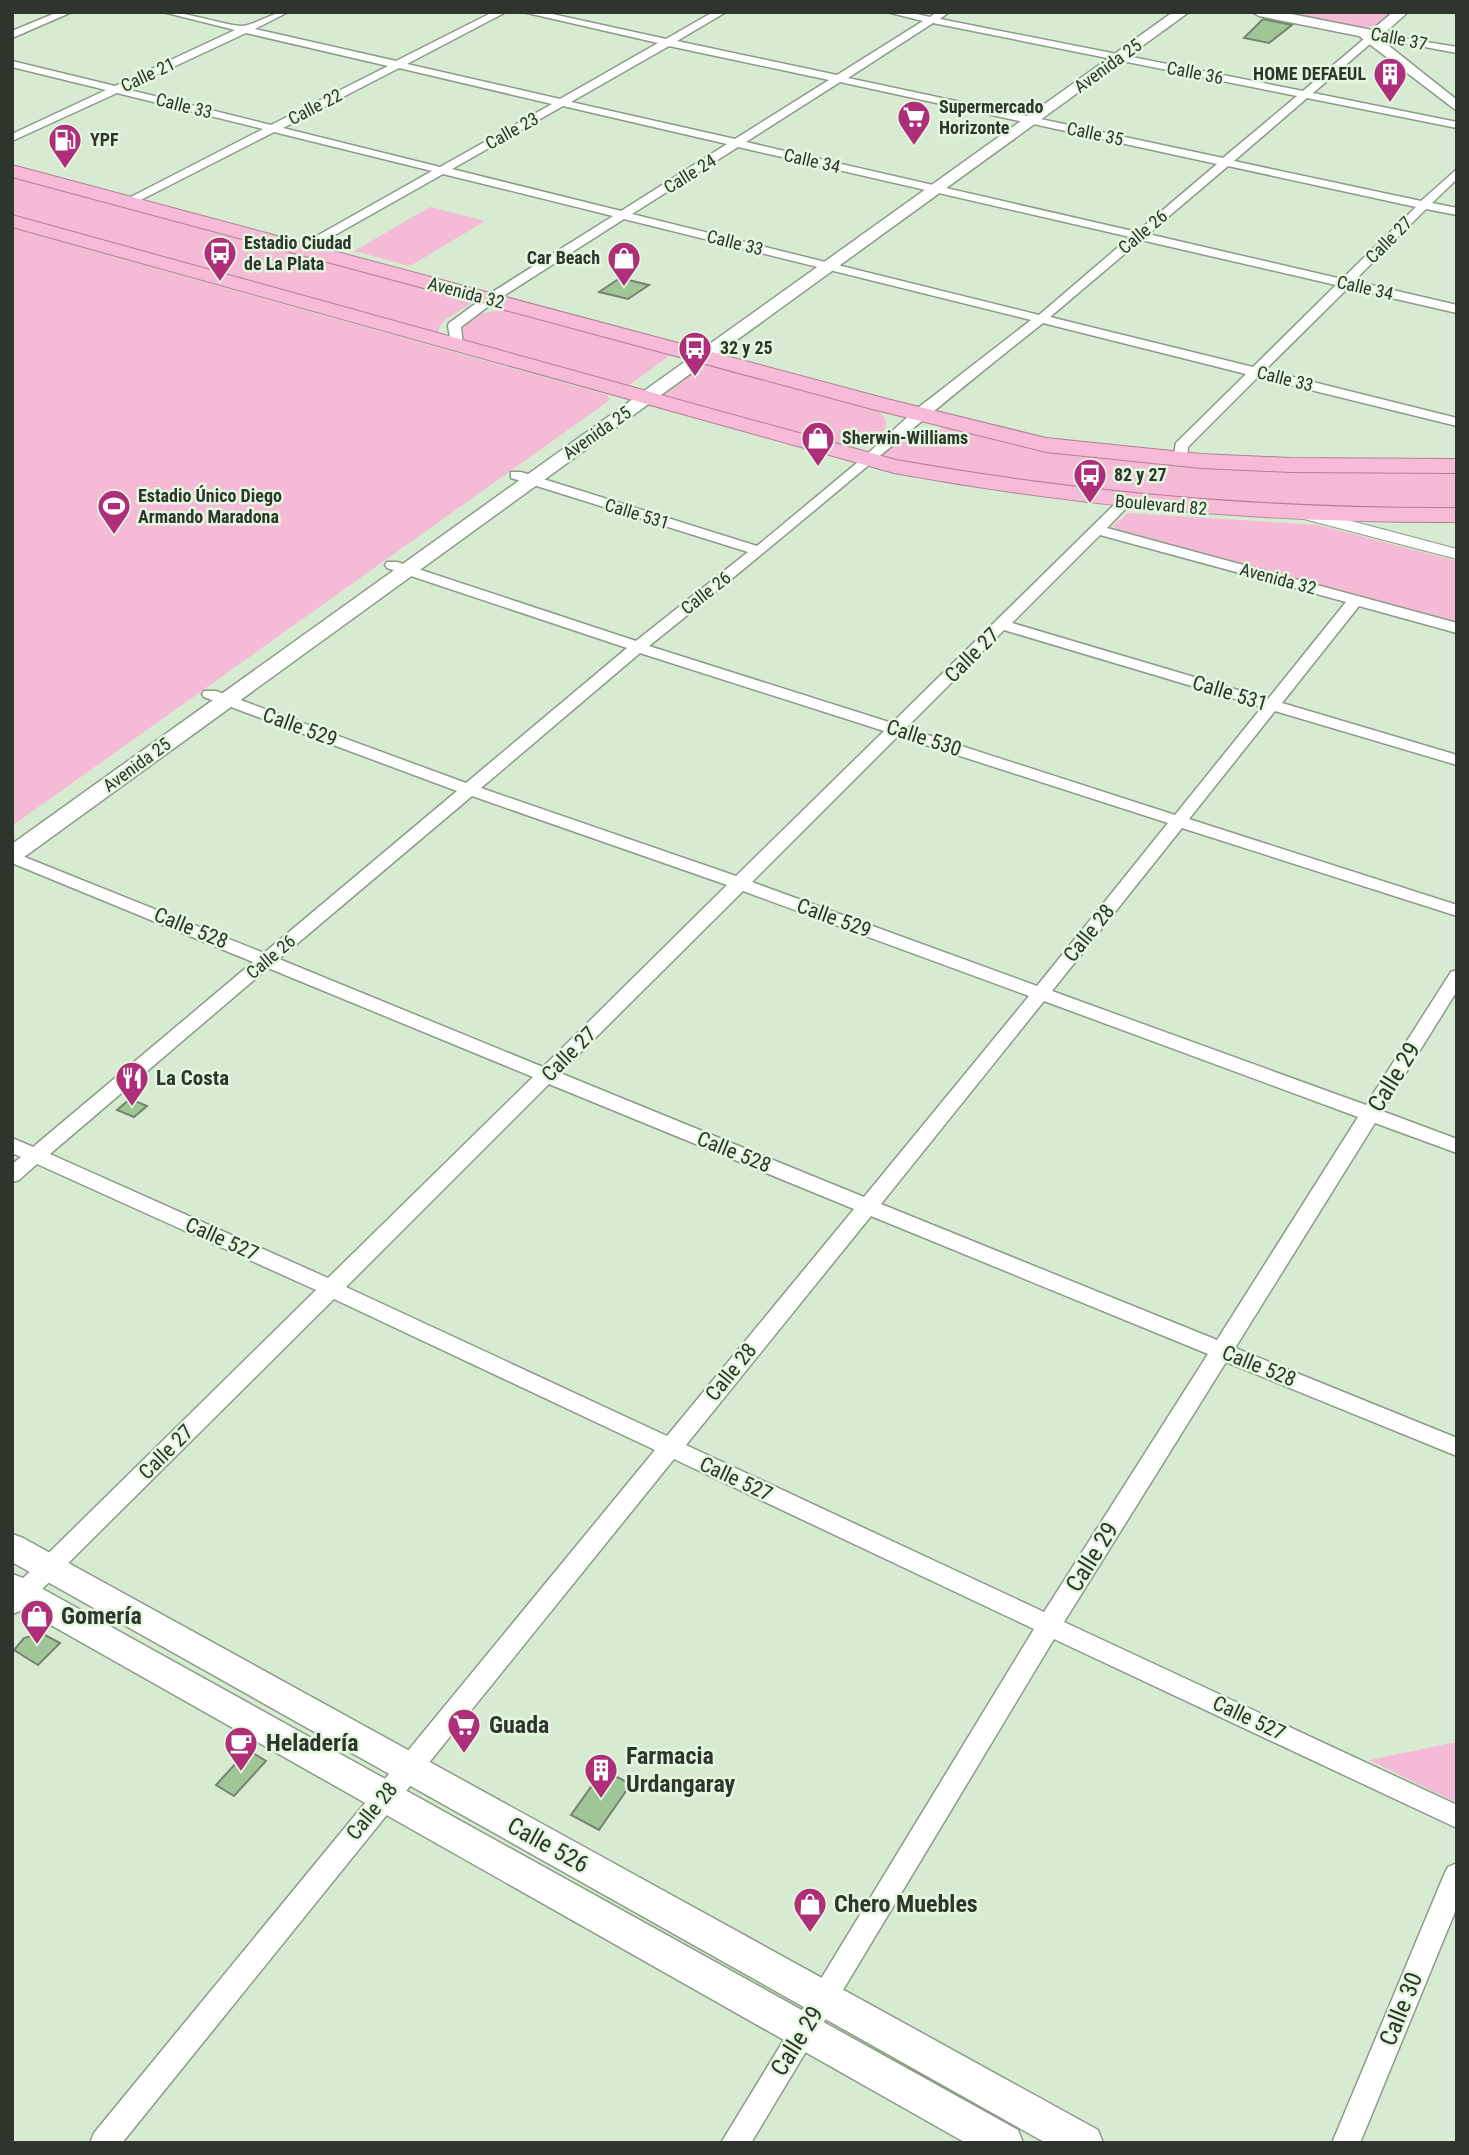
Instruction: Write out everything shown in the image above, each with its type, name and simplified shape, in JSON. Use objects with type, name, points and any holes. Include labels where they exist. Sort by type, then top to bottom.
[{"type":"highway","name":"Avenida 32","points":[[12,171],[919,414]]},
{"type":"highway","points":[[12,221],[869,460]]},
{"type":"highway","points":[[880,404],[897,419],[897,434]]},
{"type":"highway","points":[[919,414],[1046,445],[1180,459],[1290,466],[1457,466]]},
{"type":"highway","name":"Boulevard 82","points":[[869,460],[958,479],[1125,502],[1310,515],[1457,515]]},
{"type":"main road","name":"Avenida 25","points":[[696,354],[831,267],[938,190],[1164,12]]},
{"type":"main road","name":"Avenida 25","points":[[1111,56],[1182,12]]},
{"type":"main road","name":"Calle 37","points":[[1259,12],[1375,35]]},
{"type":"main road","name":"Calle 26","points":[[1375,35],[1401,12]]},
{"type":"main road","points":[[1375,35],[1457,93]]},
{"type":"main road","points":[[1375,35],[1457,107]]},
{"type":"main road","name":"Avenida 25","points":[[12,835],[218,697],[696,354],[813,262],[921,186],[1026,119]]},
{"type":"main road","name":"Avenida 25","points":[[12,856],[218,697]]},
{"type":"main road","name":"Calle 526","points":[[12,1547],[1084,2143]]},
{"type":"main road","name":"Calle 526","points":[[16,1595],[385,1795],[1004,2143]]},
{"type":"street","points":[[12,35],[67,12]]},
{"type":"street","name":"Calle 34","points":[[168,12],[1457,309]]},
{"type":"street","name":"Calle 21","points":[[12,138],[283,12]]},
{"type":"street","name":"Calle 22","points":[[129,202],[501,12]]},
{"type":"street","name":"Calle 35","points":[[528,12],[1457,212]]},
{"type":"street","name":"Calle 23","points":[[303,249],[721,12]]},
{"type":"street","name":"Calle 36","points":[[892,12],[1457,125]]},
{"type":"street","name":"Calle 24","points":[[457,346],[454,327],[490,299],[944,12]]},
{"type":"street","name":"Calle 37","points":[[1375,35],[1457,50]]},
{"type":"street","name":"Calle 26","points":[[12,1175],[638,647],[869,460],[919,414],[1041,319],[1375,35]]},
{"type":"street","name":"Calle 33","points":[[12,64],[1457,422]]},
{"type":"street","name":"Calle 27","points":[[1180,459],[1181,446],[1457,172]]},
{"type":"street","name":"Calle 531","points":[[523,478],[759,551]]},
{"type":"street","name":"Calle 27","points":[[16,1595],[49,1568],[1125,502]]},
{"type":"street","points":[[1310,515],[1457,554]]},
{"type":"street","points":[[1408,541],[1422,515]]},
{"type":"street","name":"Avenida 32","points":[[1098,530],[1457,628]]},
{"type":"street","name":"Calle 530","points":[[399,567],[638,647],[1457,911]]},
{"type":"street","name":"Calle 28","points":[[104,2143],[1040,994],[1356,600]]},
{"type":"street","name":"Calle 531","points":[[1003,625],[1457,760]]},
{"type":"street","name":"Calle 529","points":[[218,697],[470,790],[741,884],[1457,1146]]},
{"type":"street","name":"Calle 528","points":[[12,856],[1457,1447]]},
{"type":"street","name":"Calle 29","points":[[735,2143],[1050,1623],[1457,976]]},
{"type":"street","name":"Calle 527","points":[[12,1145],[332,1289],[668,1448],[1050,1623],[1457,1817]]},
{"type":"street","name":"Calle 30","points":[[1346,2143],[1457,1875]]},
{"type":"shaded area","points":[[1270,12],[1394,12],[1379,25],[1360,28]]},
{"type":"shaded area","points":[[12,175],[475,301],[446,319],[439,327],[439,335],[12,218]]},
{"type":"shaded area","points":[[430,207],[485,221],[410,266],[354,251]]},
{"type":"shaded area","points":[[12,228],[607,395],[610,400],[12,826]]},
{"type":"shaded area","points":[[508,311],[673,353],[624,389],[461,340],[458,334],[461,323],[479,314]]},
{"type":"shaded area","points":[[705,362],[867,405],[880,413],[886,421],[885,428],[880,434],[862,443],[839,446],[819,443],[656,397]]},
{"type":"shaded area","points":[[947,428],[1036,447],[1457,469],[1457,512],[1161,502],[876,460],[908,435]]},
{"type":"shaded area","points":[[1128,513],[1318,525],[1457,561],[1457,624],[1124,534],[1113,526]]},
{"type":"shaded area","points":[[1457,1742],[1457,1803],[1369,1760]]},
{"type":"building","points":[[1263,19],[1292,25],[1269,43],[1244,38]]},
{"type":"building","name":"Car Beach","points":[[620,278],[649,285],[628,299],[599,292]]},
{"type":"building","name":"La Costa","points":[[130,1099],[147,1106],[134,1117],[117,1110]]},
{"type":"building","name":"Gomería","points":[[41,1633],[60,1643],[38,1665],[14,1650],[24,1638]]},
{"type":"building","name":"Heladería","points":[[248,1750],[266,1761],[234,1796],[216,1785]]},
{"type":"building","name":"Farmacia Urdangaray","points":[[603,1770],[631,1784],[599,1830],[571,1815]]},
{"type":"place","name":"HOME DEFAEUL","points":[[1390,104]]},
{"type":"place","name":"Supermercado Horizonte","points":[[914,147]]},
{"type":"place","name":"YPF","points":[[65,170]]},
{"type":"place","name":"Estadio Ciudad de La Plata","points":[[220,283]]},
{"type":"place","name":"Car Beach","points":[[624,288]]},
{"type":"place","name":"32 y 25","points":[[695,378]]},
{"type":"place","name":"Sherwin-Williams","points":[[818,468]]},
{"type":"place","name":"82 y 27","points":[[1090,505]]},
{"type":"place","name":"Estadio Único Diego Armando Maradona","points":[[114,536]]},
{"type":"place","name":"La Costa","points":[[132,1108]]},
{"type":"place","name":"Gomería","points":[[37,1646]]},
{"type":"place","name":"Guada","points":[[464,1755]]},
{"type":"place","name":"Heladería","points":[[241,1773]]},
{"type":"place","name":"Farmacia Urdangaray","points":[[601,1800]]},
{"type":"place","name":"Chero Muebles","points":[[810,1934]]}]
